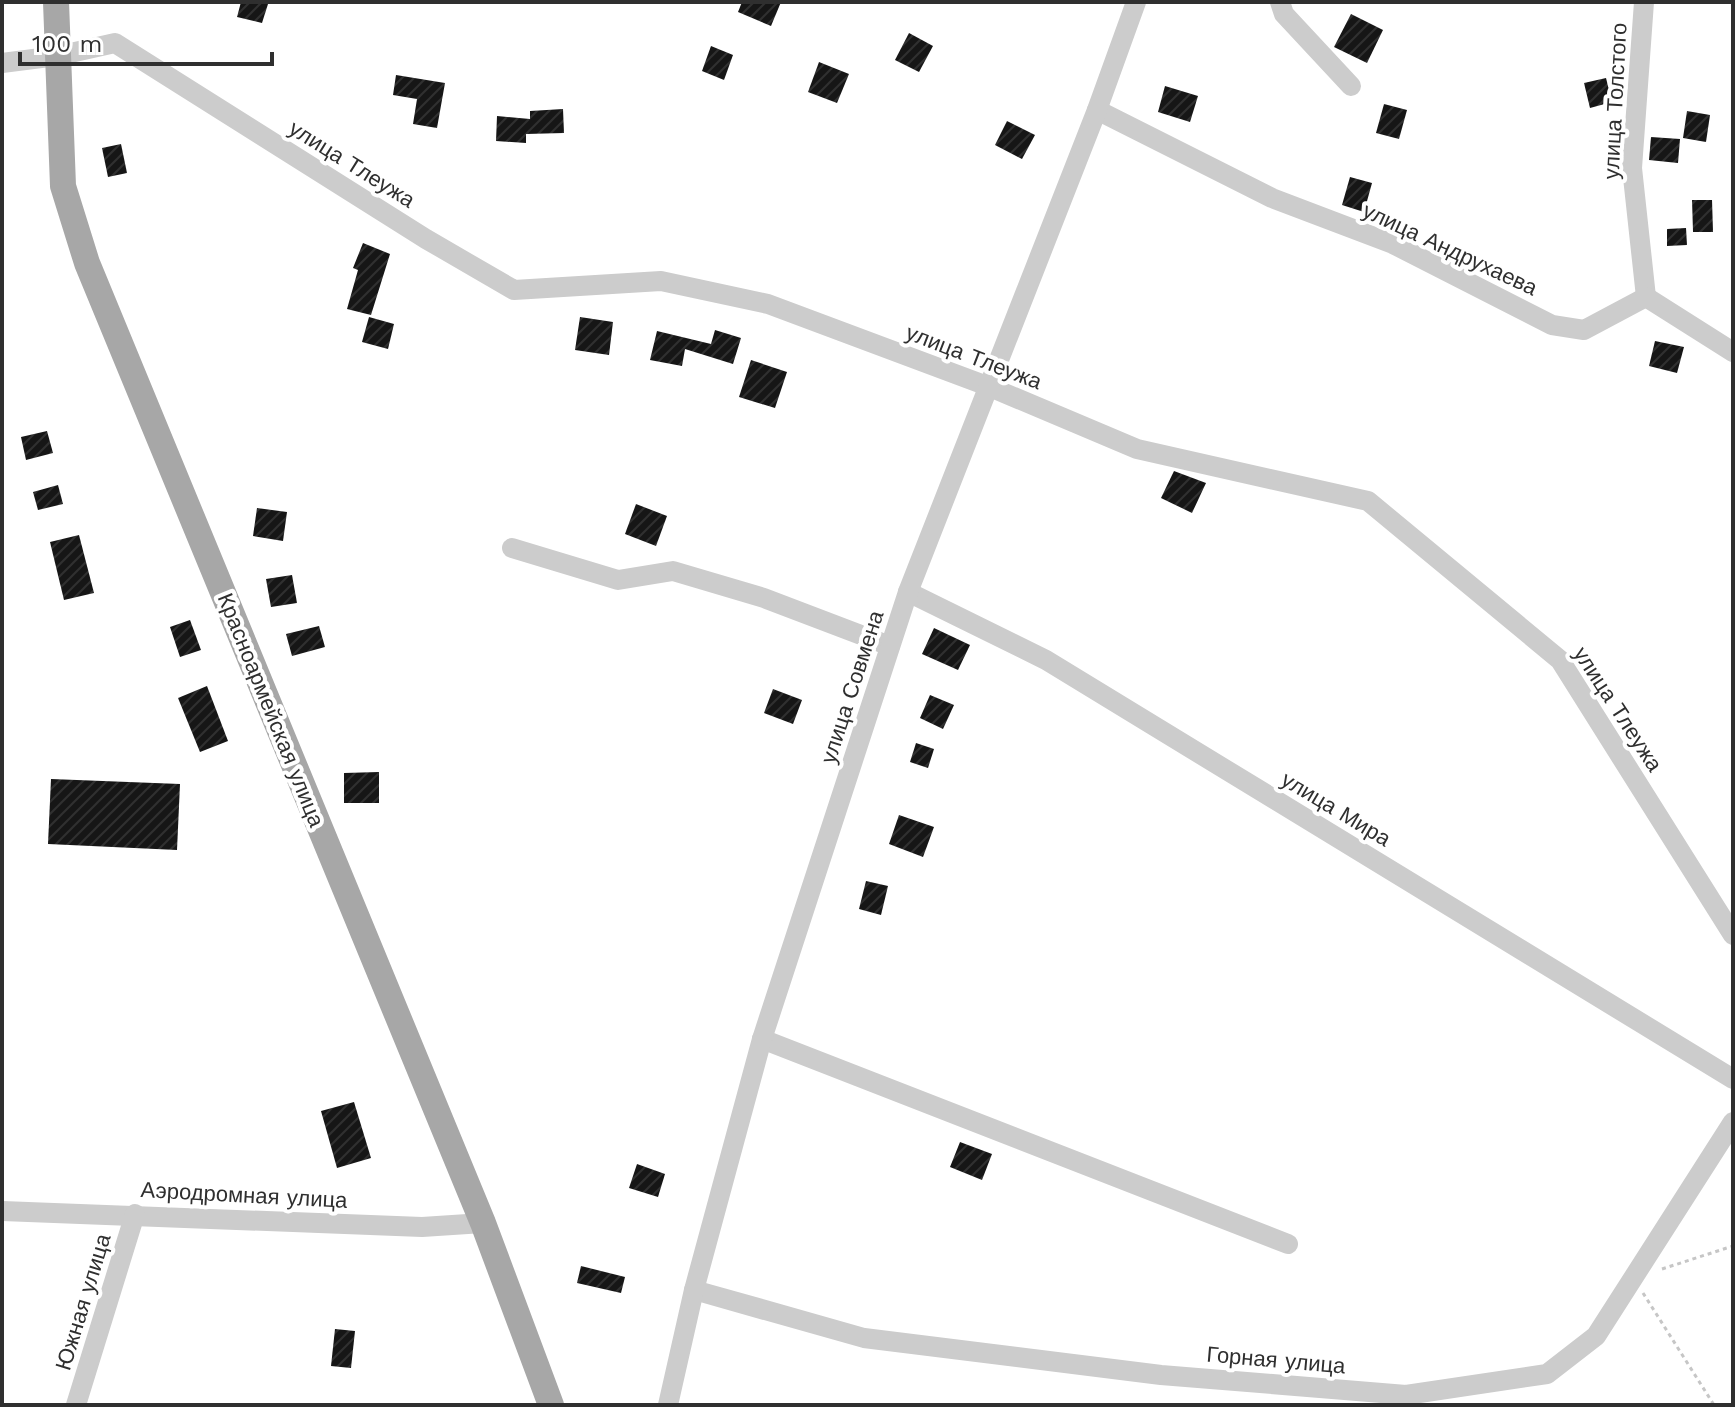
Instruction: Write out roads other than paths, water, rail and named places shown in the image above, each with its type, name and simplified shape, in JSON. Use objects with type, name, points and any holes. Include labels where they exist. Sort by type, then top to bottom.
[{"type":"main road","name":"Красноармейская улица","points":[[56,2],[63,186],[87,263],[483,1223],[551,1405]]},
{"type":"street","name":"улица Совмена","points":[[660,1405],[670,1395],[694,1290],[762,1039],[908,592],[990,387],[1136,2]]},
{"type":"street","points":[[1280,2],[1284,14],[1351,86]]},
{"type":"street","name":"улица Толстого","points":[[1644,2],[1632,168],[1646,297]]},
{"type":"street","name":"улица Тлеужа","points":[[2,63],[57,56],[115,43],[514,290],[661,281],[768,304],[990,387],[1137,449],[1368,501],[1560,660],[1733,935]]},
{"type":"street","name":"улица Андрухаева","points":[[1097,110],[1272,198],[1393,244],[1552,325],[1584,330],[1646,297]]},
{"type":"street","points":[[1646,297],[1733,352]]},
{"type":"street","points":[[512,548],[618,580],[673,571],[764,598],[890,646]]},
{"type":"street","name":"улица Мира","points":[[908,592],[1046,660],[1733,1079]]},
{"type":"street","points":[[762,1039],[1288,1244]]},
{"type":"street","name":"Горная улица","points":[[694,1290],[864,1338],[1161,1375],[1406,1395],[1547,1374],[1596,1336],[1733,1122]]},
{"type":"street","name":"Аэродромная улица","points":[[2,1211],[422,1227],[483,1223]]},
{"type":"street","name":"Южная улица","points":[[76,1405],[135,1214]]}]
